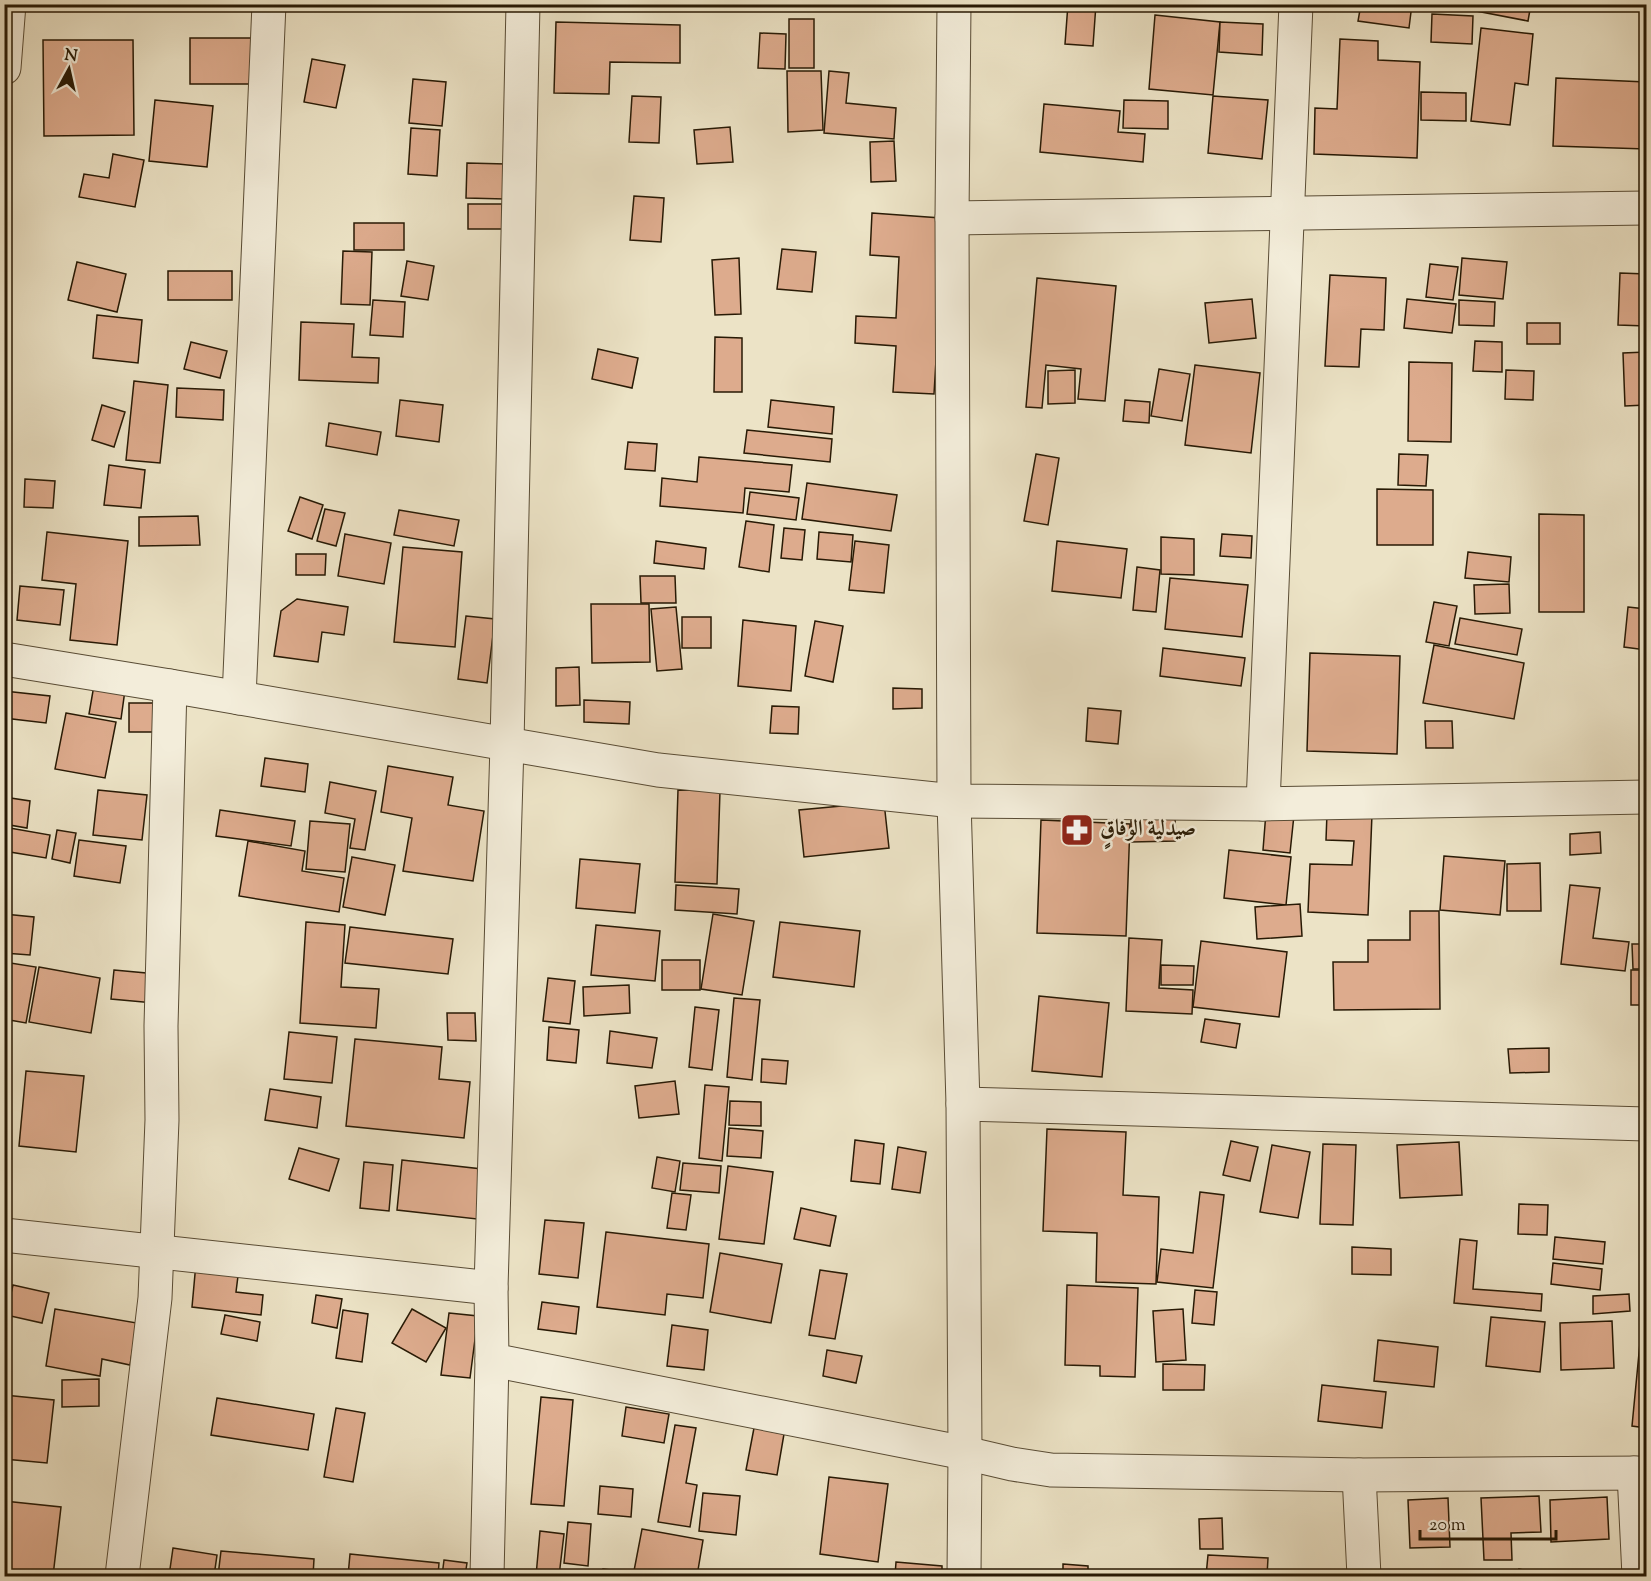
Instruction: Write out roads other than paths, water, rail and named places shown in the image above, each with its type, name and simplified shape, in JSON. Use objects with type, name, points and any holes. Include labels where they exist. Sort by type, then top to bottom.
[{"type":"street","points":[[4,68],[9,4]]},
{"type":"street","points":[[239,698],[268,4]]},
{"type":"street","points":[[487,1576],[492,1360],[490,1288],[507,744],[523,4]]},
{"type":"street","points":[[954,4],[952,218],[954,801],[963,1104],[964,1576]]},
{"type":"street","points":[[1263,804],[1296,4]]},
{"type":"street","points":[[952,218],[1647,208]]},
{"type":"street","points":[[4,659],[658,770],[954,801],[1263,804],[1647,797]]},
{"type":"street","points":[[122,1576],[155,1298],[162,1120],[161,1026],[170,686]]},
{"type":"street","points":[[963,1104],[1647,1124]]},
{"type":"street","points":[[4,1234],[490,1288]]},
{"type":"street","points":[[492,1360],[1051,1470],[1359,1475],[1640,1473],[1639,1576]]},
{"type":"street","points":[[1359,1475],[1364,1576]]},
{"type":"place","name":"صيدلية الوفاقٍ","points":[[1077,830]]}]
